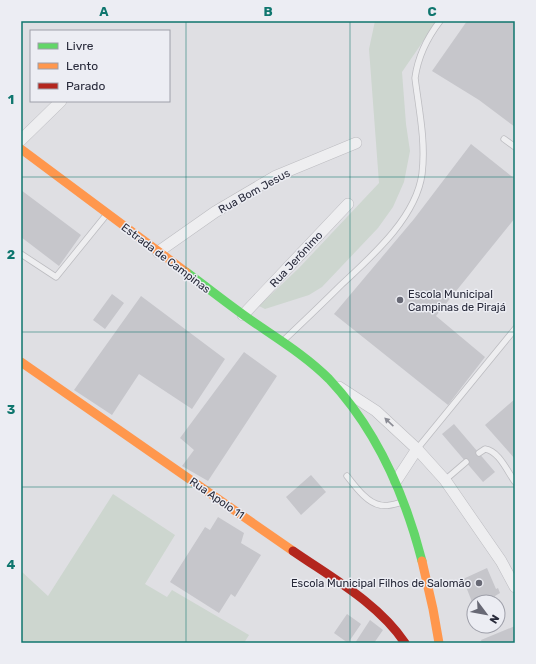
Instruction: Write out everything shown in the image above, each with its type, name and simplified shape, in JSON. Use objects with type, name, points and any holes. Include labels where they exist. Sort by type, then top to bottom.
[{"type":"main road","name":"Estrada de Campinas","points":[[21,149],[158,252],[313,364],[338,390],[357,414],[370,434],[396,481],[418,544],[434,615],[438,643]]},
{"type":"main road","name":"Rua Apolo 11","points":[[21,362],[362,599],[395,628],[405,643]]},
{"type":"street","points":[[21,140],[60,102]]},
{"type":"street","name":"Rua Bom Jesus","points":[[158,252],[215,212],[276,176],[356,143]]},
{"type":"street","name":"Rua Jerônimo","points":[[244,315],[348,204]]},
{"type":"street","points":[[329,380],[376,410],[417,449],[445,480],[501,561],[515,587]]},
{"type":"street","points":[[396,481],[417,449]]},
{"type":"lane","points":[[282,342],[385,242],[404,217],[414,198],[422,176],[424,150],[415,78],[416,68],[425,44],[440,21]]},
{"type":"lane","points":[[504,139],[515,147]]},
{"type":"lane","points":[[21,254],[56,277],[108,214]]},
{"type":"lane","points":[[417,449],[515,329]]},
{"type":"lane","points":[[479,453],[485,449],[496,455],[515,482]]},
{"type":"lane","points":[[445,480],[466,462]]},
{"type":"lane","points":[[347,476],[365,497],[380,505],[392,505],[404,502]]},
{"type":"shaded area","points":[[375,21],[437,21],[402,72],[406,124],[410,151],[404,182],[393,207],[378,228],[322,287],[309,295],[265,309],[259,306],[299,268],[379,183],[369,49]]},
{"type":"shaded area","points":[[113,494],[175,535],[145,584],[167,597],[172,590],[249,635],[244,643],[21,643],[21,571],[48,596]]},
{"type":"building","points":[[467,21],[515,21],[515,127],[479,100],[432,71]]},
{"type":"building","points":[[471,144],[515,179],[515,218],[436,316],[485,357],[448,405],[334,314],[414,219]]},
{"type":"building","points":[[21,190],[81,235],[59,266],[21,237]]},
{"type":"building","points":[[112,294],[124,303],[105,329],[93,320]]},
{"type":"building","points":[[141,296],[225,359],[192,409],[139,374],[112,415],[74,390]]},
{"type":"building","points":[[244,352],[277,376],[208,481],[182,466],[194,450],[180,438]]},
{"type":"building","points":[[515,399],[515,459],[485,425]]},
{"type":"building","points":[[454,424],[495,472],[483,482],[442,434]]},
{"type":"building","points":[[311,475],[326,492],[301,515],[286,497]]},
{"type":"building","points":[[218,517],[244,533],[241,543],[261,555],[235,597],[231,594],[219,613],[170,582],[205,527],[210,530]]},
{"type":"building","name":"Escola Municipal Filhos de Salomão","points":[[487,568],[496,589],[498,588],[500,593],[469,594],[463,579]]},
{"type":"building","points":[[347,614],[361,624],[348,643],[334,633]]},
{"type":"building","points":[[370,620],[383,630],[374,643],[355,643]]},
{"type":"building","points":[[515,626],[515,643],[482,643],[481,640],[496,634],[506,634],[506,630]]},
{"type":"traffic: fast","points":[[186,272],[243,315],[292,348],[329,379],[346,398],[375,441],[387,464],[407,512],[422,561]]},
{"type":"traffic: slow","points":[[21,149],[186,272]]},
{"type":"traffic: slow","points":[[21,362],[293,551]]},
{"type":"traffic: slow","points":[[422,561],[439,643]]},
{"type":"traffic: jam","points":[[293,551],[368,603],[382,616],[405,643]]},
{"type":"place","name":"Escola Municipal Campinas de Pirajá","points":[[400,300]]},
{"type":"place","name":"Escola Municipal Filhos de Salomão","points":[[479,583]]}]
